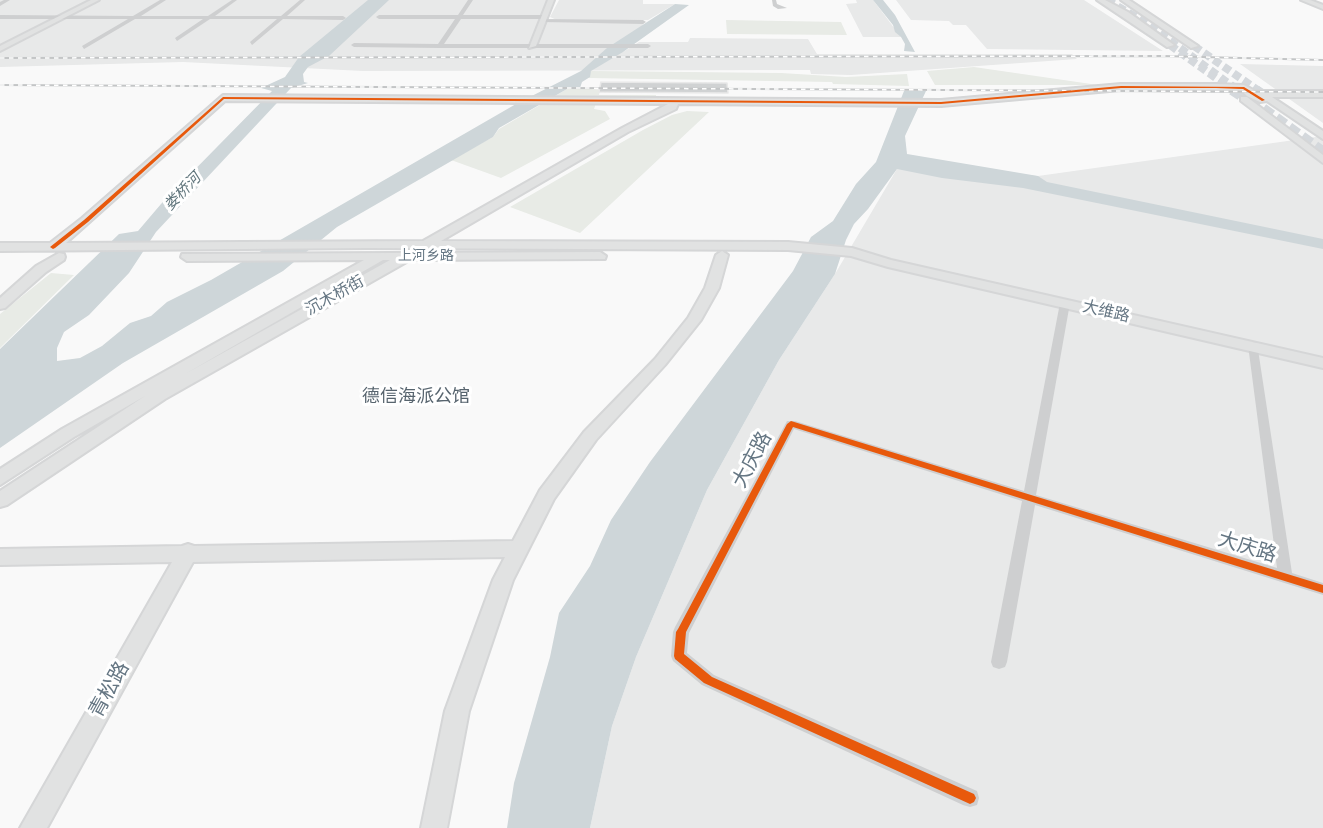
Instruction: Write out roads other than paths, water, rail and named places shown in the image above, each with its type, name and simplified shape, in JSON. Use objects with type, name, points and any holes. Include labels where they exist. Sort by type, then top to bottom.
[{"type":"street","points":[[0,4],[8,0]]},
{"type":"street","points":[[0,47],[89,0]]},
{"type":"street","points":[[58,17],[96,0]]},
{"type":"street","points":[[84,47],[164,0]]},
{"type":"street","points":[[177,39],[235,0]]},
{"type":"street","points":[[252,43],[303,0]]},
{"type":"street","points":[[439,46],[471,0]]},
{"type":"street","points":[[532,46],[551,0]]},
{"type":"street","points":[[774,0],[775,5],[784,8],[780,8]]},
{"type":"street","points":[[1100,0],[1170,45]]},
{"type":"street","points":[[1124,0],[1194,46]]},
{"type":"street","points":[[1304,0],[1323,7]]},
{"type":"street","points":[[1138,9],[1153,14],[1205,49]]},
{"type":"street","points":[[0,17],[343,18]]},
{"type":"street","points":[[379,17],[642,22]]},
{"type":"street","points":[[354,45],[648,46]]},
{"type":"street","points":[[1256,97],[1323,88]]},
{"type":"street","points":[[0,305],[41,269],[86,221],[225,102],[945,106],[1108,95],[1256,97],[1323,94]]},
{"type":"street","points":[[1256,97],[1323,134]]},
{"type":"street","points":[[1256,97],[1323,160]]},
{"type":"street","points":[[70,247],[97,219],[225,102]]},
{"type":"street","name":"沉木桥街","points":[[0,500],[159,395],[652,104]]},
{"type":"street","name":"沉木桥街","points":[[0,478],[68,432],[381,256],[426,244],[673,104]]},
{"type":"street","name":"上河乡路","points":[[0,247],[56,252],[82,257],[254,244],[333,244],[405,250],[722,255],[785,252]]},
{"type":"street","name":"上河乡路","points":[[426,244],[785,252],[852,257]]},
{"type":"street","name":"上河乡路","points":[[0,258],[56,252],[70,247],[235,257],[381,256]]},
{"type":"street","points":[[434,828],[457,711],[503,580],[547,495],[590,436],[660,362],[694,320],[712,288],[722,255]]},
{"type":"street","name":"大维路","points":[[852,257],[888,262],[1323,363]]},
{"type":"street","points":[[999,662],[1065,303]]},
{"type":"street","points":[[1253,345],[1285,577]]},
{"type":"street","name":"大庆路","points":[[970,798],[708,680],[679,656],[681,632],[791,424],[1323,589]]},
{"type":"street","points":[[0,556],[519,549]]},
{"type":"street","name":"青松路","points":[[33,828],[188,552]]},
{"type":"water","name":"娄桥河","points":[[368,0],[389,0],[329,56],[308,67],[303,74],[304,82],[308,83],[291,88],[156,232],[129,273],[89,315],[64,332],[57,348],[57,361],[80,358],[102,346],[130,323],[151,316],[167,302],[211,280],[516,104],[581,71],[607,48],[675,4],[689,5],[623,52],[591,71],[590,77],[582,82],[580,88],[567,89],[499,128],[493,137],[337,227],[283,271],[123,363],[0,448],[0,349],[119,234],[138,231],[161,204],[272,91],[261,88],[285,77],[299,57]]},
{"type":"water","points":[[873,0],[883,0],[895,15],[915,52],[904,51],[905,44],[901,37]]},
{"type":"water","points":[[904,91],[926,91],[905,136],[907,154],[1038,176],[1047,182],[1323,239],[1323,249],[1023,188],[942,178],[897,169],[854,224],[835,274],[779,360],[707,490],[636,657],[612,726],[590,828],[507,828],[514,783],[550,657],[559,613],[590,566],[611,520],[650,462],[793,271],[811,237],[833,221],[856,184],[876,162]]},
{"type":"tunnel","points":[[1107,0],[1146,23],[1239,91]]},
{"type":"tunnel","points":[[1170,45],[1234,91]]},
{"type":"tunnel","points":[[1194,46],[1259,91]]},
{"type":"tunnel","points":[[1232,90],[1244,98]]},
{"type":"tunnel","points":[[1237,90],[1323,152]]},
{"type":"tunnel","points":[[1256,90],[1270,99]]},
{"type":"railway","points":[[0,58],[1162,56],[1323,60]]},
{"type":"railway","points":[[0,85],[1323,92]]},
{"type":"district","name":"德信海派公馆","points":[[416,397]]}]
